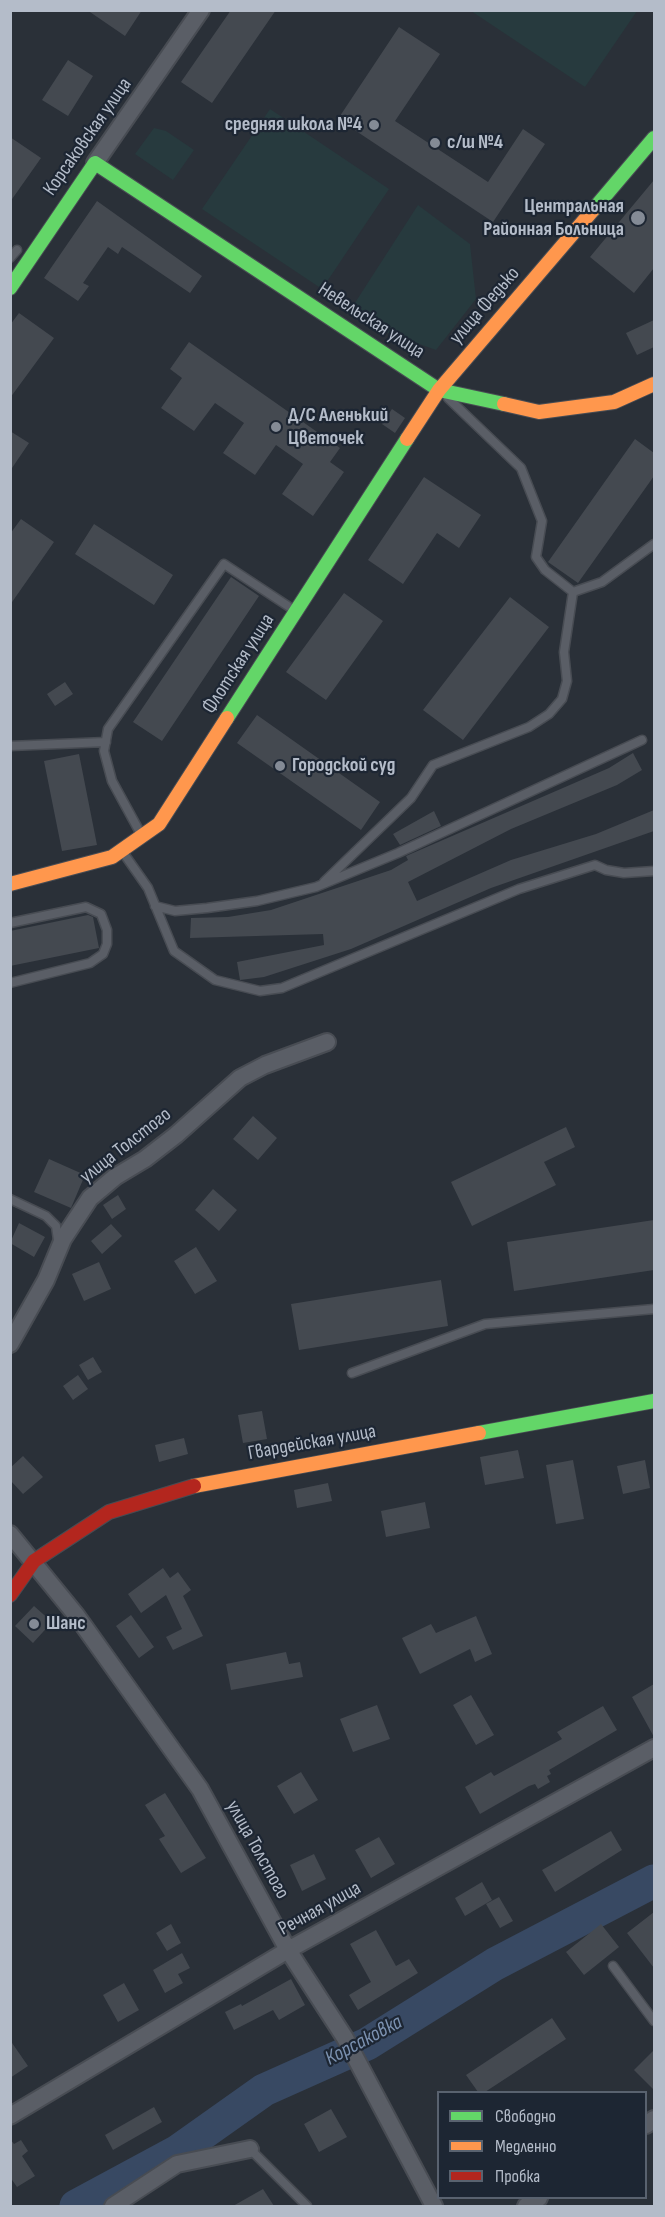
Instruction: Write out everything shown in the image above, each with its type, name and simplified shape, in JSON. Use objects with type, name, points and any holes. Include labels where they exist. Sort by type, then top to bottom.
[{"type":"street","name":"Корсаковская улица","points":[[10,288],[201,10]]},
{"type":"street","name":"улица Федько","points":[[440,390],[654,138]]},
{"type":"street","name":"Невельская улица","points":[[95,163],[440,390],[539,412],[614,402],[654,384]]},
{"type":"street","name":"Флотская улица","points":[[10,884],[112,857],[159,824],[440,390]]},
{"type":"street","name":"улица Толстого","points":[[10,1344],[46,1280],[63,1239],[90,1198],[115,1177],[145,1159],[240,1078],[265,1065],[327,1042]]},
{"type":"street","name":"Гвардейская улица","points":[[10,1595],[34,1560],[109,1512],[212,1481],[654,1401]]},
{"type":"street","name":"улица Толстого","points":[[10,1534],[34,1560],[200,1789],[288,1950],[345,2038],[434,2206]]},
{"type":"street","name":"Речная улица","points":[[10,2116],[288,1950],[654,1748]]},
{"type":"street","points":[[113,2206],[177,2164],[250,2149]]},
{"type":"lane","points":[[10,258],[16,250]]},
{"type":"lane","points":[[440,390],[521,468],[542,521],[536,557],[545,570],[573,592]]},
{"type":"lane","points":[[573,592],[602,582],[654,544]]},
{"type":"lane","points":[[142,836],[111,781],[104,751],[108,729],[224,564],[296,611]]},
{"type":"lane","points":[[322,884],[411,798],[433,765],[529,727],[549,714],[562,699],[567,681],[564,652],[573,592]]},
{"type":"lane","points":[[155,906],[175,911],[207,908],[257,901],[322,884],[398,853],[642,740]]},
{"type":"lane","points":[[10,746],[106,742]]},
{"type":"lane","points":[[121,851],[148,888],[174,951],[215,980],[260,991],[282,988],[519,890],[595,865],[606,870],[624,873],[654,871]]},
{"type":"lane","points":[[10,923],[86,907],[101,914],[107,944],[103,954],[90,963],[10,982]]},
{"type":"lane","points":[[10,1199],[46,1216],[56,1226],[59,1237],[56,1257]]},
{"type":"lane","points":[[352,1373],[485,1324],[654,1310]]},
{"type":"lane","points":[[613,1966],[654,2021]]},
{"type":"lane","points":[[250,2149],[307,2206]]},
{"type":"green space","points":[[471,11],[637,11],[585,87]]},
{"type":"green space","points":[[270,109],[389,189],[322,289],[202,209]]},
{"type":"green space","points":[[154,128],[166,131],[194,150],[173,180],[135,154]]},
{"type":"green space","points":[[418,205],[470,244],[476,299],[436,350],[380,330],[351,309]]},
{"type":"building","points":[[87,10],[142,10],[125,36]]},
{"type":"building","points":[[231,10],[276,10],[212,103],[181,82]]},
{"type":"building","name":"средняя школа №4","points":[[399,27],[440,54],[395,121],[488,182],[523,129],[545,144],[493,222],[338,119]]},
{"type":"building","points":[[68,60],[93,76],[68,116],[42,100]]},
{"type":"building","points":[[10,137],[41,158],[10,202]]},
{"type":"building","name":"Центральная Районная Больница","points":[[654,180],[654,268],[634,293],[590,257]]},
{"type":"building","points":[[97,201],[202,276],[190,293],[122,247],[118,254],[108,247],[83,283],[89,286],[78,301],[44,278]]},
{"type":"building","points":[[19,313],[54,338],[10,398],[10,325]]},
{"type":"building","points":[[654,320],[654,347],[637,355],[626,333]]},
{"type":"building","name":"Д/С Аленький Цветочек","points":[[189,342],[340,448],[330,462],[344,472],[313,516],[282,494],[303,464],[276,445],[255,475],[223,453],[244,423],[215,403],[194,431],[161,408],[182,378],[170,369]]},
{"type":"building","points":[[392,409],[405,418],[395,433],[382,424]]},
{"type":"building","points":[[10,431],[29,443],[10,471]]},
{"type":"building","points":[[635,439],[654,453],[654,476],[578,583],[548,562]]},
{"type":"building","points":[[424,477],[481,515],[459,548],[437,533],[403,584],[368,560]]},
{"type":"building","points":[[21,519],[54,542],[10,605],[10,534]]},
{"type":"building","points":[[94,524],[173,575],[154,605],[75,554]]},
{"type":"building","points":[[231,577],[259,596],[162,741],[133,722]]},
{"type":"building","points":[[344,593],[383,621],[326,700],[286,672]]},
{"type":"building","points":[[510,597],[549,627],[463,740],[423,710]]},
{"type":"building","points":[[65,682],[73,694],[55,706],[47,694]]},
{"type":"building","points":[[257,715],[380,802],[361,830],[237,743]]},
{"type":"building","points":[[633,753],[642,770],[617,785],[511,829],[408,882],[417,901],[511,860],[596,834],[654,810],[654,831],[491,888],[351,949],[264,977],[240,980],[237,962],[324,945],[323,934],[190,938],[191,918],[228,917],[271,910],[391,870],[408,860],[406,856],[609,768]]},
{"type":"building","points":[[79,754],[97,845],[62,851],[44,761]]},
{"type":"building","points":[[434,811],[441,826],[400,845],[393,834]]},
{"type":"building","points":[[88,915],[93,917],[99,948],[10,966],[10,931]]},
{"type":"building","points":[[253,1116],[277,1138],[258,1160],[233,1139]]},
{"type":"building","points":[[566,1127],[575,1147],[544,1162],[556,1185],[472,1226],[451,1182]]},
{"type":"building","points":[[49,1159],[85,1175],[71,1208],[34,1192]]},
{"type":"building","points":[[213,1189],[237,1210],[219,1231],[195,1210]]},
{"type":"building","points":[[118,1195],[126,1209],[112,1219],[103,1205]]},
{"type":"building","points":[[654,1220],[654,1270],[514,1291],[507,1242]]},
{"type":"building","points":[[19,1223],[45,1237],[34,1257],[10,1243]]},
{"type":"building","points":[[111,1224],[122,1236],[102,1254],[91,1241]]},
{"type":"building","points":[[196,1247],[217,1281],[195,1294],[174,1261]]},
{"type":"building","points":[[99,1262],[111,1289],[84,1301],[72,1274]]},
{"type":"building","points":[[441,1280],[448,1326],[299,1350],[291,1304]]},
{"type":"building","points":[[93,1357],[102,1372],[88,1380],[79,1365]]},
{"type":"building","points":[[78,1375],[88,1389],[73,1400],[63,1386]]},
{"type":"building","points":[[262,1411],[267,1439],[243,1443],[238,1415]]},
{"type":"building","points":[[184,1438],[188,1454],[159,1462],[155,1445]]},
{"type":"building","points":[[518,1450],[524,1478],[485,1485],[480,1457]]},
{"type":"building","points":[[23,1456],[43,1477],[23,1494],[10,1480],[10,1468]]},
{"type":"building","points":[[573,1460],[584,1519],[556,1524],[546,1465]]},
{"type":"building","points":[[645,1460],[650,1488],[623,1494],[617,1466]]},
{"type":"building","points":[[328,1483],[332,1501],[297,1508],[294,1490]]},
{"type":"building","points":[[425,1502],[430,1528],[386,1537],[381,1511]]},
{"type":"building","points":[[163,1568],[170,1578],[178,1572],[191,1590],[183,1596],[203,1636],[173,1650],[166,1637],[182,1629],[166,1595],[141,1613],[128,1594]]},
{"type":"building","name":"Шанс","points":[[34,1606],[52,1622],[33,1643],[15,1626]]},
{"type":"building","points":[[131,1615],[154,1647],[139,1658],[116,1626]]},
{"type":"building","points":[[476,1616],[492,1654],[475,1662],[470,1649],[420,1674],[402,1638],[431,1624],[436,1633]]},
{"type":"building","points":[[286,1652],[289,1664],[300,1662],[303,1677],[231,1690],[226,1664]]},
{"type":"building","points":[[654,1684],[654,1737],[632,1697]]},
{"type":"building","points":[[471,1695],[494,1735],[476,1745],[453,1705]]},
{"type":"building","points":[[377,1705],[390,1739],[353,1752],[340,1719]]},
{"type":"building","points":[[603,1706],[617,1730],[549,1770],[551,1774],[547,1776],[550,1782],[538,1789],[535,1784],[529,1786],[480,1814],[465,1787],[491,1772],[494,1776],[562,1739],[557,1732]]},
{"type":"building","points":[[301,1772],[318,1800],[294,1814],[277,1786]]},
{"type":"building","points":[[165,1793],[206,1858],[181,1873],[159,1839],[165,1836],[145,1805]]},
{"type":"building","points":[[611,1831],[622,1850],[555,1892],[542,1870]]},
{"type":"building","points":[[379,1837],[395,1864],[371,1878],[355,1850]]},
{"type":"building","points":[[314,1854],[326,1879],[302,1891],[290,1865]]},
{"type":"building","points":[[482,1882],[492,1900],[465,1916],[455,1898]]},
{"type":"building","points":[[499,1897],[513,1921],[500,1928],[486,1904]]},
{"type":"building","points":[[654,1912],[654,1968],[627,1933]]},
{"type":"building","points":[[171,1924],[181,1943],[167,1951],[156,1933]]},
{"type":"building","points":[[601,1924],[619,1947],[584,1975],[566,1952]]},
{"type":"building","points":[[376,1930],[396,1966],[409,1959],[418,1973],[358,2010],[349,1995],[371,1982],[350,1944]]},
{"type":"building","points":[[182,1953],[190,1968],[178,1974],[183,1983],[165,1993],[153,1970]]},
{"type":"building","points":[[291,1979],[305,2005],[279,2020],[273,2010],[234,2030],[225,2012],[241,2004],[242,2006]]},
{"type":"building","points":[[124,1983],[139,2010],[118,2022],[103,1995]]},
{"type":"building","points":[[552,2018],[566,2039],[487,2091],[477,2091],[466,2075]]},
{"type":"building","points":[[10,2040],[28,2066],[10,2078]]},
{"type":"building","points":[[654,2050],[654,2090],[634,2070]]},
{"type":"building","points":[[154,2107],[162,2122],[113,2150],[105,2135]]},
{"type":"building","points":[[331,2109],[347,2137],[319,2152],[304,2124]]},
{"type":"building","points":[[10,2139],[14,2144],[21,2140],[28,2151],[22,2156],[35,2176],[17,2187],[10,2177]]},
{"type":"building","points":[[263,2189],[274,2206],[233,2206]]},
{"type":"waterway","name":"Корсаковка","points":[[76,2206],[178,2151],[264,2090],[367,2044],[495,1964],[654,1881]]},
{"type":"traffic: fast","points":[[593,210],[654,138]]},
{"type":"traffic: fast","points":[[10,288],[95,163],[439,390],[504,404]]},
{"type":"traffic: fast","points":[[227,718],[407,439]]},
{"type":"traffic: fast","points":[[479,1433],[654,1401]]},
{"type":"traffic: slow","points":[[407,439],[439,390],[593,210]]},
{"type":"traffic: slow","points":[[504,404],[539,412],[614,402],[654,384]]},
{"type":"traffic: slow","points":[[10,884],[112,857],[159,824],[227,718]]},
{"type":"traffic: slow","points":[[194,1486],[479,1433]]},
{"type":"traffic: jam","points":[[10,1595],[34,1561],[109,1512],[194,1486]]},
{"type":"place","name":"средняя школа №4","points":[[374,125]]},
{"type":"place","name":"с/ш №4","points":[[435,143]]},
{"type":"place","name":"Центральная Районная Больница","points":[[638,218]]},
{"type":"place","name":"Д/С Аленький Цветочек","points":[[276,427]]},
{"type":"place","name":"Городской суд","points":[[280,766]]},
{"type":"place","name":"Шанс","points":[[34,1624]]}]
